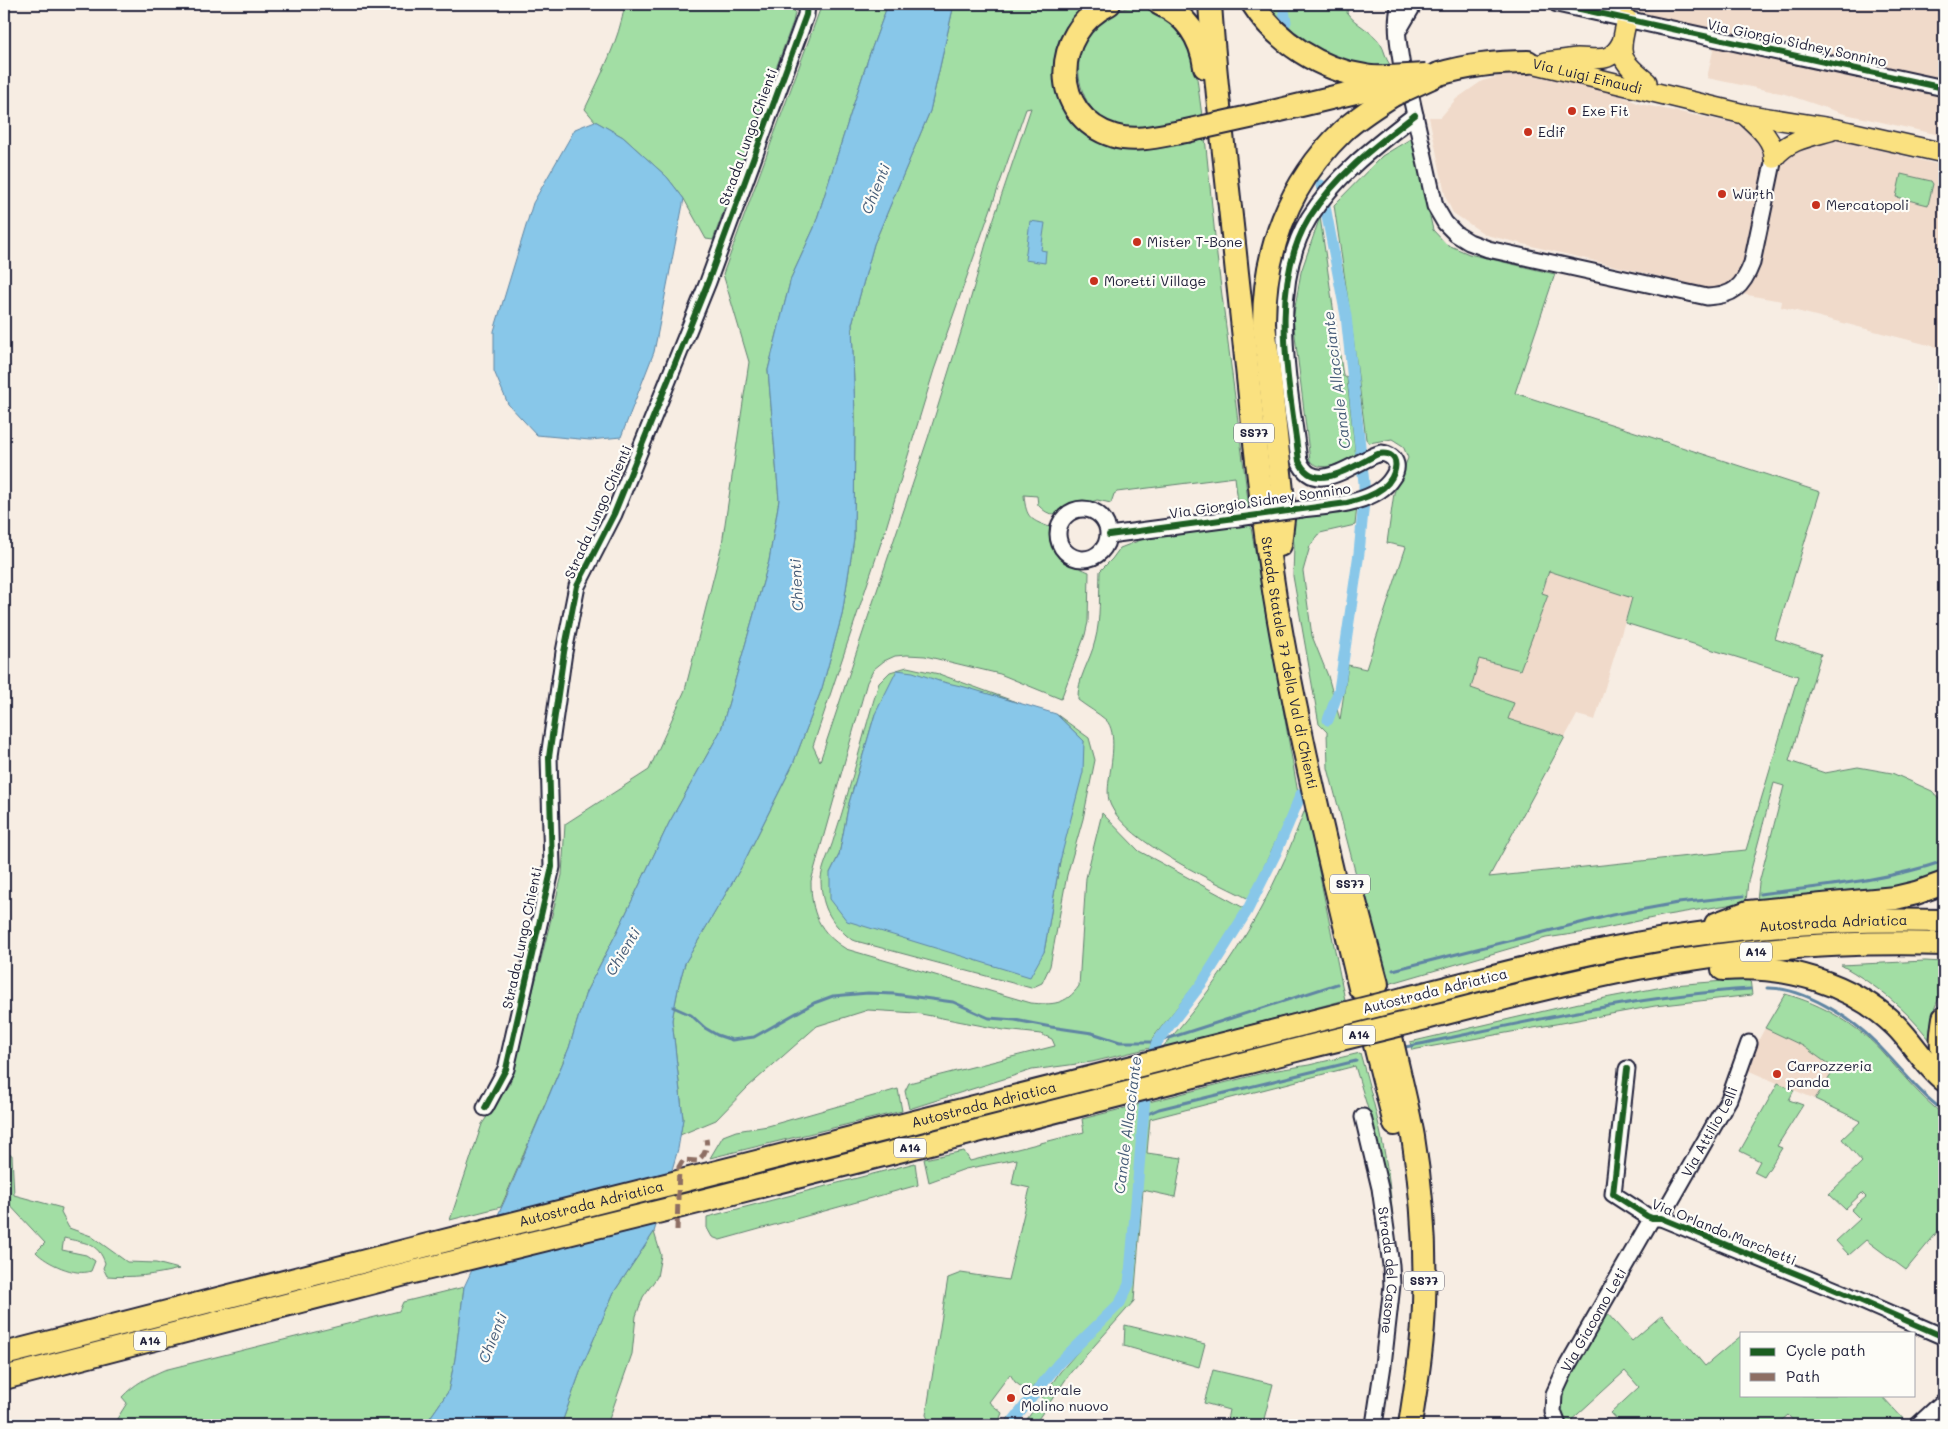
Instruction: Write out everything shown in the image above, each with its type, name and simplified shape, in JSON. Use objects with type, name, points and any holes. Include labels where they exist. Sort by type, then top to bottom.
[{"type":"highway","points":[[1109,4],[1086,18],[1076,31],[1069,46],[1065,76],[1074,103],[1084,118],[1097,128],[1120,137],[1143,138],[1186,130],[1397,84],[1466,66],[1488,63],[1537,62]]},
{"type":"highway","points":[[1160,4],[1171,9],[1187,22],[1201,46],[1212,117],[1226,244],[1238,274]]},
{"type":"highway","name":"Strada Statale 77 della Val di Chienti","points":[[1210,4],[1220,117],[1263,514],[1275,597],[1319,789],[1369,986]]},
{"type":"highway","name":"Strada Statale 77 della Val di Chienti","points":[[1224,4],[1275,511],[1306,728]]},
{"type":"highway","points":[[1253,4],[1272,28],[1299,51],[1318,62],[1397,84]]},
{"type":"highway","points":[[1280,545],[1284,510],[1264,324],[1264,294],[1268,264],[1288,206],[1303,180],[1343,131],[1397,84]]},
{"type":"highway","points":[[1674,939],[1748,912],[1895,898],[1916,893],[1944,882]]},
{"type":"highway","name":"Autostrada Adriatica","points":[[4,1354],[420,1247],[1588,953],[1674,939],[1778,926],[1838,922],[1944,921]]},
{"type":"highway","name":"Autostrada Adriatica","points":[[4,1378],[409,1273],[1571,982],[1640,968],[1716,956],[1784,949],[1944,944]]},
{"type":"highway","points":[[1571,982],[1625,983],[1706,970],[1741,967],[1800,974],[1841,988],[1877,1010],[1896,1026],[1944,1080]]},
{"type":"highway","points":[[1944,1018],[1942,1050],[1944,1058]]},
{"type":"highway","name":"SS77","points":[[1397,1425],[1407,1362],[1412,1303],[1411,1246],[1407,1193],[1400,1143],[1382,1039],[1413,1137],[1424,1247],[1423,1325],[1420,1363],[1410,1425]]},
{"type":"main road","points":[[1627,19],[1621,51],[1626,64],[1647,82]]},
{"type":"main road","points":[[1537,62],[1578,58],[1598,60],[1616,52],[1622,42]]},
{"type":"main road","name":"Via Luigi Einaudi","points":[[1537,62],[1578,66],[1733,101],[1854,121],[1944,140]]},
{"type":"main road","name":"Via Luigi Einaudi","points":[[1537,62],[1744,114],[1837,129],[1944,153]]},
{"type":"main road","points":[[1744,114],[1770,142],[1774,158]]},
{"type":"main road","points":[[1774,158],[1780,150],[1794,141],[1837,129]]},
{"type":"street","name":"Strada Lungo Chienti","points":[[485,1108],[506,1069],[552,867],[550,757],[564,652],[577,586],[614,514],[708,282],[806,16],[807,4]]},
{"type":"street","points":[[1400,4],[1397,14],[1397,84],[1415,115],[1435,206],[1445,223],[1456,234],[1469,242],[1488,249],[1707,297],[1727,294],[1738,288],[1749,272],[1774,158]]},
{"type":"street","points":[[1398,34],[1414,4]]},
{"type":"street","name":"Via Giorgio Sidney Sonnino","points":[[1557,4],[1944,88]]},
{"type":"street","name":"Via Giorgio Sidney Sonnino","points":[[1109,535],[1358,500],[1372,494],[1390,481],[1396,470],[1396,464],[1391,456],[1384,454],[1378,454],[1351,468],[1324,477],[1316,477],[1302,469],[1299,461],[1283,315],[1286,284],[1290,268],[1302,231],[1314,211],[1362,156],[1415,115]]},
{"type":"street","name":"Via Attilio Lelli","points":[[1657,1218],[1729,1099],[1749,1044]]},
{"type":"street","name":"Via Orlando Marchetti","points":[[1627,1069],[1613,1194],[1657,1218],[1848,1295],[1944,1337]]},
{"type":"street","name":"Strada del Casone","points":[[1363,1117],[1380,1188],[1392,1285],[1374,1425]]},
{"type":"street","name":"Via Giacomo Leti","points":[[1558,1425],[1553,1412],[1554,1394],[1566,1368],[1657,1218]]},
{"type":"street","points":[[1918,1425],[1944,1402]]},
{"type":"shaded area","points":[[1594,4],[1944,4],[1944,79],[1869,63],[1868,59],[1854,55],[1851,59],[1796,47],[1794,42],[1780,38],[1778,43]]},
{"type":"shaded area","points":[[1714,46],[1944,96],[1944,136],[1841,113],[1785,94],[1707,78]]},
{"type":"shaded area","points":[[1528,73],[1602,88],[1640,104],[1738,124],[1754,130],[1765,144],[1829,137],[1944,166],[1944,349],[1781,307],[1782,301],[1707,288],[1486,235],[1453,213],[1446,198],[1429,117],[1441,117],[1456,99],[1482,81],[1504,75]]},
{"type":"shaded area","points":[[1549,571],[1632,598],[1595,720],[1577,715],[1565,737],[1508,719],[1471,688],[1479,659],[1519,670],[1548,595],[1542,593]]},
{"type":"shaded area","points":[[1765,1028],[1803,1046],[1835,1069],[1815,1099],[1747,1070]]},
{"type":"green space","points":[[625,4],[792,4],[795,13],[793,22],[713,240],[706,239],[684,199],[667,177],[623,137],[595,121],[585,109],[614,45]]},
{"type":"green space","points":[[822,4],[888,4],[869,56],[814,228],[791,278],[768,370],[779,500],[769,561],[721,730],[669,823],[586,992],[569,1048],[501,1207],[450,1220],[482,1124],[510,1083],[562,875],[565,824],[649,770],[685,690],[722,544],[749,362],[723,274]]},
{"type":"green space","points":[[954,4],[1088,4],[1074,16],[1064,30],[1058,45],[1055,61],[1055,78],[1059,94],[1066,110],[1076,124],[1088,136],[1108,147],[1114,148],[1148,149],[1205,137],[1217,256],[1249,508],[1239,511],[1235,477],[1117,492],[1114,494],[1111,503],[1097,500],[1080,502],[1071,504],[1054,514],[1044,511],[1038,505],[1037,496],[1024,495],[1026,509],[1031,518],[1052,528],[1055,545],[1062,557],[1073,565],[1089,572],[1088,622],[1061,699],[1000,674],[925,656],[895,656],[884,661],[874,669],[867,682],[811,881],[811,892],[818,921],[829,936],[846,949],[1031,1003],[1052,1004],[1064,1000],[1079,986],[1086,878],[1102,813],[1139,851],[1244,908],[1198,981],[1152,1039],[1150,1048],[1092,1062],[1032,1070],[909,1109],[905,1091],[909,1083],[1055,1046],[1052,1039],[1041,1034],[1004,1030],[916,1013],[868,1010],[817,1026],[748,1087],[716,1120],[680,1135],[683,1118],[672,1020],[679,984],[685,963],[742,866],[793,764],[822,688],[842,615],[854,538],[855,417],[852,324],[874,244],[930,111]],"holes":[[[1031,108],[989,233],[962,329],[928,438],[820,761],[813,746],[886,528],[934,370],[1026,109]]]},
{"type":"green space","points":[[1265,4],[1348,4],[1347,13],[1377,39],[1390,65],[1369,67],[1322,53],[1298,37],[1275,18]]},
{"type":"green space","points":[[1138,6],[1158,9],[1191,33],[1202,116],[1157,127],[1130,129],[1112,124],[1098,115],[1087,101],[1081,86],[1079,68],[1081,51],[1088,35],[1099,21],[1112,12]]},
{"type":"green space","points":[[1412,138],[1433,230],[1446,244],[1469,254],[1555,274],[1515,393],[1820,492],[1775,639],[1821,654],[1789,761],[1825,773],[1858,767],[1892,773],[1932,791],[1944,804],[1944,872],[1894,889],[1757,901],[1759,883],[1784,786],[1774,783],[1748,881],[1746,902],[1546,938],[1385,985],[1328,768],[1327,732],[1319,724],[1293,576],[1294,545],[1291,517],[1357,506],[1355,525],[1320,533],[1310,546],[1303,571],[1312,636],[1328,676],[1340,720],[1348,665],[1366,669],[1406,547],[1387,543],[1394,493],[1408,458],[1403,446],[1392,439],[1369,443],[1366,439],[1334,205],[1382,156]],"holes":[[[1549,571],[1632,598],[1625,623],[1798,676],[1746,850],[1489,877],[1565,737],[1508,719],[1514,703],[1471,688],[1479,659],[1520,670],[1548,595],[1542,593]]]},
{"type":"green space","points":[[1901,174],[1931,181],[1933,184],[1928,205],[1896,197]]},
{"type":"green space","points":[[1320,217],[1343,376],[1347,378],[1356,457],[1327,467],[1315,465],[1310,461],[1293,319],[1301,272]]},
{"type":"green space","points":[[1250,522],[1298,793],[1249,899],[1152,847],[1120,820],[1111,806],[1108,797],[1113,749],[1110,725],[1103,717],[1078,700],[1078,692],[1097,633],[1100,571],[1120,548],[1146,538]]},
{"type":"green space","points":[[907,667],[939,674],[1016,702],[939,681],[875,714],[849,803],[839,855],[830,873],[1044,952],[1084,741],[1056,714],[1089,738],[1095,760],[1083,819],[1067,875],[1050,966],[1042,983],[1031,988],[852,940],[834,922],[826,908],[822,892],[822,872],[833,843],[879,683],[890,672]]},
{"type":"green space","points":[[1306,807],[1345,1000],[1162,1048],[1211,987],[1241,943],[1282,866]]},
{"type":"green space","points":[[1925,961],[1944,962],[1944,986],[1933,1012],[1929,1039],[1900,1007],[1841,965]]},
{"type":"green space","points":[[1750,979],[1752,995],[1655,1006],[1412,1050],[1410,1042],[1579,1003],[1673,985]]},
{"type":"green space","points":[[1785,994],[1799,998],[1840,1017],[1864,1035],[1875,1044],[1920,1094],[1944,1115],[1944,1235],[1939,1230],[1906,1270],[1866,1240],[1849,1255],[1836,1241],[1860,1219],[1851,1210],[1866,1197],[1862,1193],[1845,1209],[1829,1194],[1862,1162],[1842,1139],[1861,1121],[1815,1099],[1835,1069],[1803,1046],[1765,1028]]},
{"type":"green space","points":[[1360,1053],[1387,1165],[1397,1275],[1371,1119],[1355,1066],[1150,1119],[1147,1153],[1182,1158],[1175,1197],[1143,1190],[1134,1301],[1071,1372],[1034,1425],[1023,1425],[1060,1372],[1095,1332],[1085,1332],[1028,1392],[1015,1382],[1010,1374],[989,1402],[1002,1413],[1000,1418],[1005,1422],[1009,1417],[1019,1425],[931,1425],[926,1415],[948,1278],[961,1273],[1008,1280],[1030,1188],[1012,1184],[1017,1159],[965,1169],[929,1182],[924,1159],[964,1151],[970,1161],[1084,1132],[1082,1119],[1271,1071],[1309,1065]]},
{"type":"green space","points":[[1778,1083],[1794,1090],[1789,1100],[1803,1105],[1777,1146],[1782,1148],[1764,1177],[1754,1172],[1760,1161],[1740,1151]]},
{"type":"green space","points":[[898,1089],[902,1111],[710,1158],[723,1136],[736,1131],[768,1126]]},
{"type":"green space","points":[[4,1154],[12,1155],[14,1195],[62,1208],[61,1213],[69,1228],[91,1236],[127,1262],[156,1263],[179,1269],[143,1276],[107,1276],[103,1268],[105,1263],[102,1256],[94,1247],[64,1238],[62,1250],[86,1255],[95,1261],[91,1271],[70,1271],[47,1260],[36,1252],[45,1243],[6,1201]]},
{"type":"green space","points":[[915,1163],[918,1185],[720,1240],[712,1237],[707,1228],[707,1217]]},
{"type":"green space","points":[[654,1232],[661,1255],[657,1277],[643,1297],[636,1316],[632,1354],[607,1425],[561,1425],[583,1364],[614,1292]]},
{"type":"green space","points":[[464,1287],[455,1359],[448,1392],[425,1425],[113,1425],[127,1403],[122,1397],[131,1388],[164,1370],[399,1311],[403,1302]]},
{"type":"green space","points":[[1606,1312],[1632,1341],[1662,1315],[1705,1366],[1740,1337],[1740,1396],[1882,1396],[1907,1423],[1905,1425],[1797,1425],[1788,1415],[1776,1425],[1622,1425],[1611,1413],[1639,1387],[1625,1371],[1566,1425],[1563,1425],[1558,1406],[1559,1394]]},
{"type":"green space","points":[[1125,1325],[1205,1344],[1199,1367],[1124,1346]]},
{"type":"green space","points":[[1213,1370],[1273,1384],[1264,1419],[1273,1422],[1272,1425],[1226,1425],[1229,1410],[1204,1403]]},
{"type":"water","name":"Chienti","points":[[888,4],[954,4],[930,111],[874,244],[852,324],[855,417],[854,538],[842,615],[822,688],[793,764],[742,866],[685,963],[672,1020],[683,1119],[678,1149],[654,1232],[614,1292],[583,1364],[561,1425],[425,1425],[448,1392],[455,1359],[464,1287],[505,1200],[569,1048],[586,992],[669,823],[721,730],[769,561],[779,500],[768,370],[791,278],[814,228],[869,56]]},
{"type":"water","points":[[595,121],[623,137],[667,177],[684,199],[654,352],[621,437],[590,440],[537,435],[508,404],[494,371],[494,331],[533,203],[575,129]]},
{"type":"water","points":[[1030,221],[1045,223],[1041,250],[1046,251],[1045,263],[1025,260]]},
{"type":"water","points":[[897,670],[913,672],[1056,714],[1084,741],[1083,772],[1060,861],[1044,952],[1030,977],[847,921],[830,899],[830,873],[839,855],[849,803],[875,714]]},
{"type":"waterway","name":"Canale Allacciante","points":[[1283,4],[1286,22]]},
{"type":"waterway","name":"Canale Allacciante","points":[[1321,185],[1346,316],[1364,483],[1359,553],[1339,690],[1328,720]]},
{"type":"waterway","name":"Canale Allacciante","points":[[1149,1065],[1157,1042],[1202,983],[1247,911],[1276,853],[1301,794]]},
{"type":"waterway","points":[[1760,894],[1876,878],[1944,861]]},
{"type":"waterway","points":[[1393,970],[1612,915],[1678,903],[1743,896]]},
{"type":"waterway","points":[[673,1007],[691,1015],[705,1028],[717,1035],[732,1040],[754,1037],[814,1003],[833,996],[868,993],[894,994],[953,1002],[989,1018],[1015,1020],[1092,1033],[1120,1042],[1157,1042],[1337,984]]},
{"type":"waterway","points":[[1767,988],[1795,992],[1825,1005],[1852,1022],[1883,1050],[1916,1087],[1944,1111]]},
{"type":"waterway","points":[[1405,1047],[1619,1004],[1750,989]]},
{"type":"waterway","points":[[1143,1116],[1159,1109],[1356,1061]]},
{"type":"waterway","name":"Canale Allacciante","points":[[1010,1425],[1058,1364],[1120,1303],[1129,1284],[1146,1086]]},
{"type":"marked path","points":[[677,1230],[679,1167],[683,1160],[697,1161],[700,1159],[707,1145],[706,1139]]},
{"type":"cycle path","points":[[485,1108],[506,1069],[552,867],[549,757],[564,652],[577,586],[614,514],[708,282],[806,15],[807,4]]},
{"type":"cycle path","points":[[1557,4],[1944,88]]},
{"type":"cycle path","points":[[1109,535],[1347,503],[1379,491],[1388,483],[1396,465],[1392,456],[1386,454],[1378,454],[1347,470],[1325,477],[1315,476],[1306,471],[1299,461],[1287,369],[1285,305],[1288,275],[1296,245],[1309,218],[1319,203],[1357,162],[1415,115]]},
{"type":"cycle path","points":[[1627,1069],[1613,1194],[1647,1216],[1661,1218],[1848,1295],[1944,1337]]},
{"type":"place","name":"Exe Fit","points":[[1572,111]]},
{"type":"place","name":"Edif","points":[[1528,132]]},
{"type":"place","name":"Würth","points":[[1722,194]]},
{"type":"place","name":"Mercatopoli","points":[[1816,205]]},
{"type":"place","name":"Mister T-Bone","points":[[1137,242]]},
{"type":"place","name":"Moretti Village","points":[[1094,281]]},
{"type":"place","name":"Carrozzeria panda","points":[[1777,1074]]},
{"type":"place","name":"Centrale Molino nuovo","points":[[1011,1398]]}]
